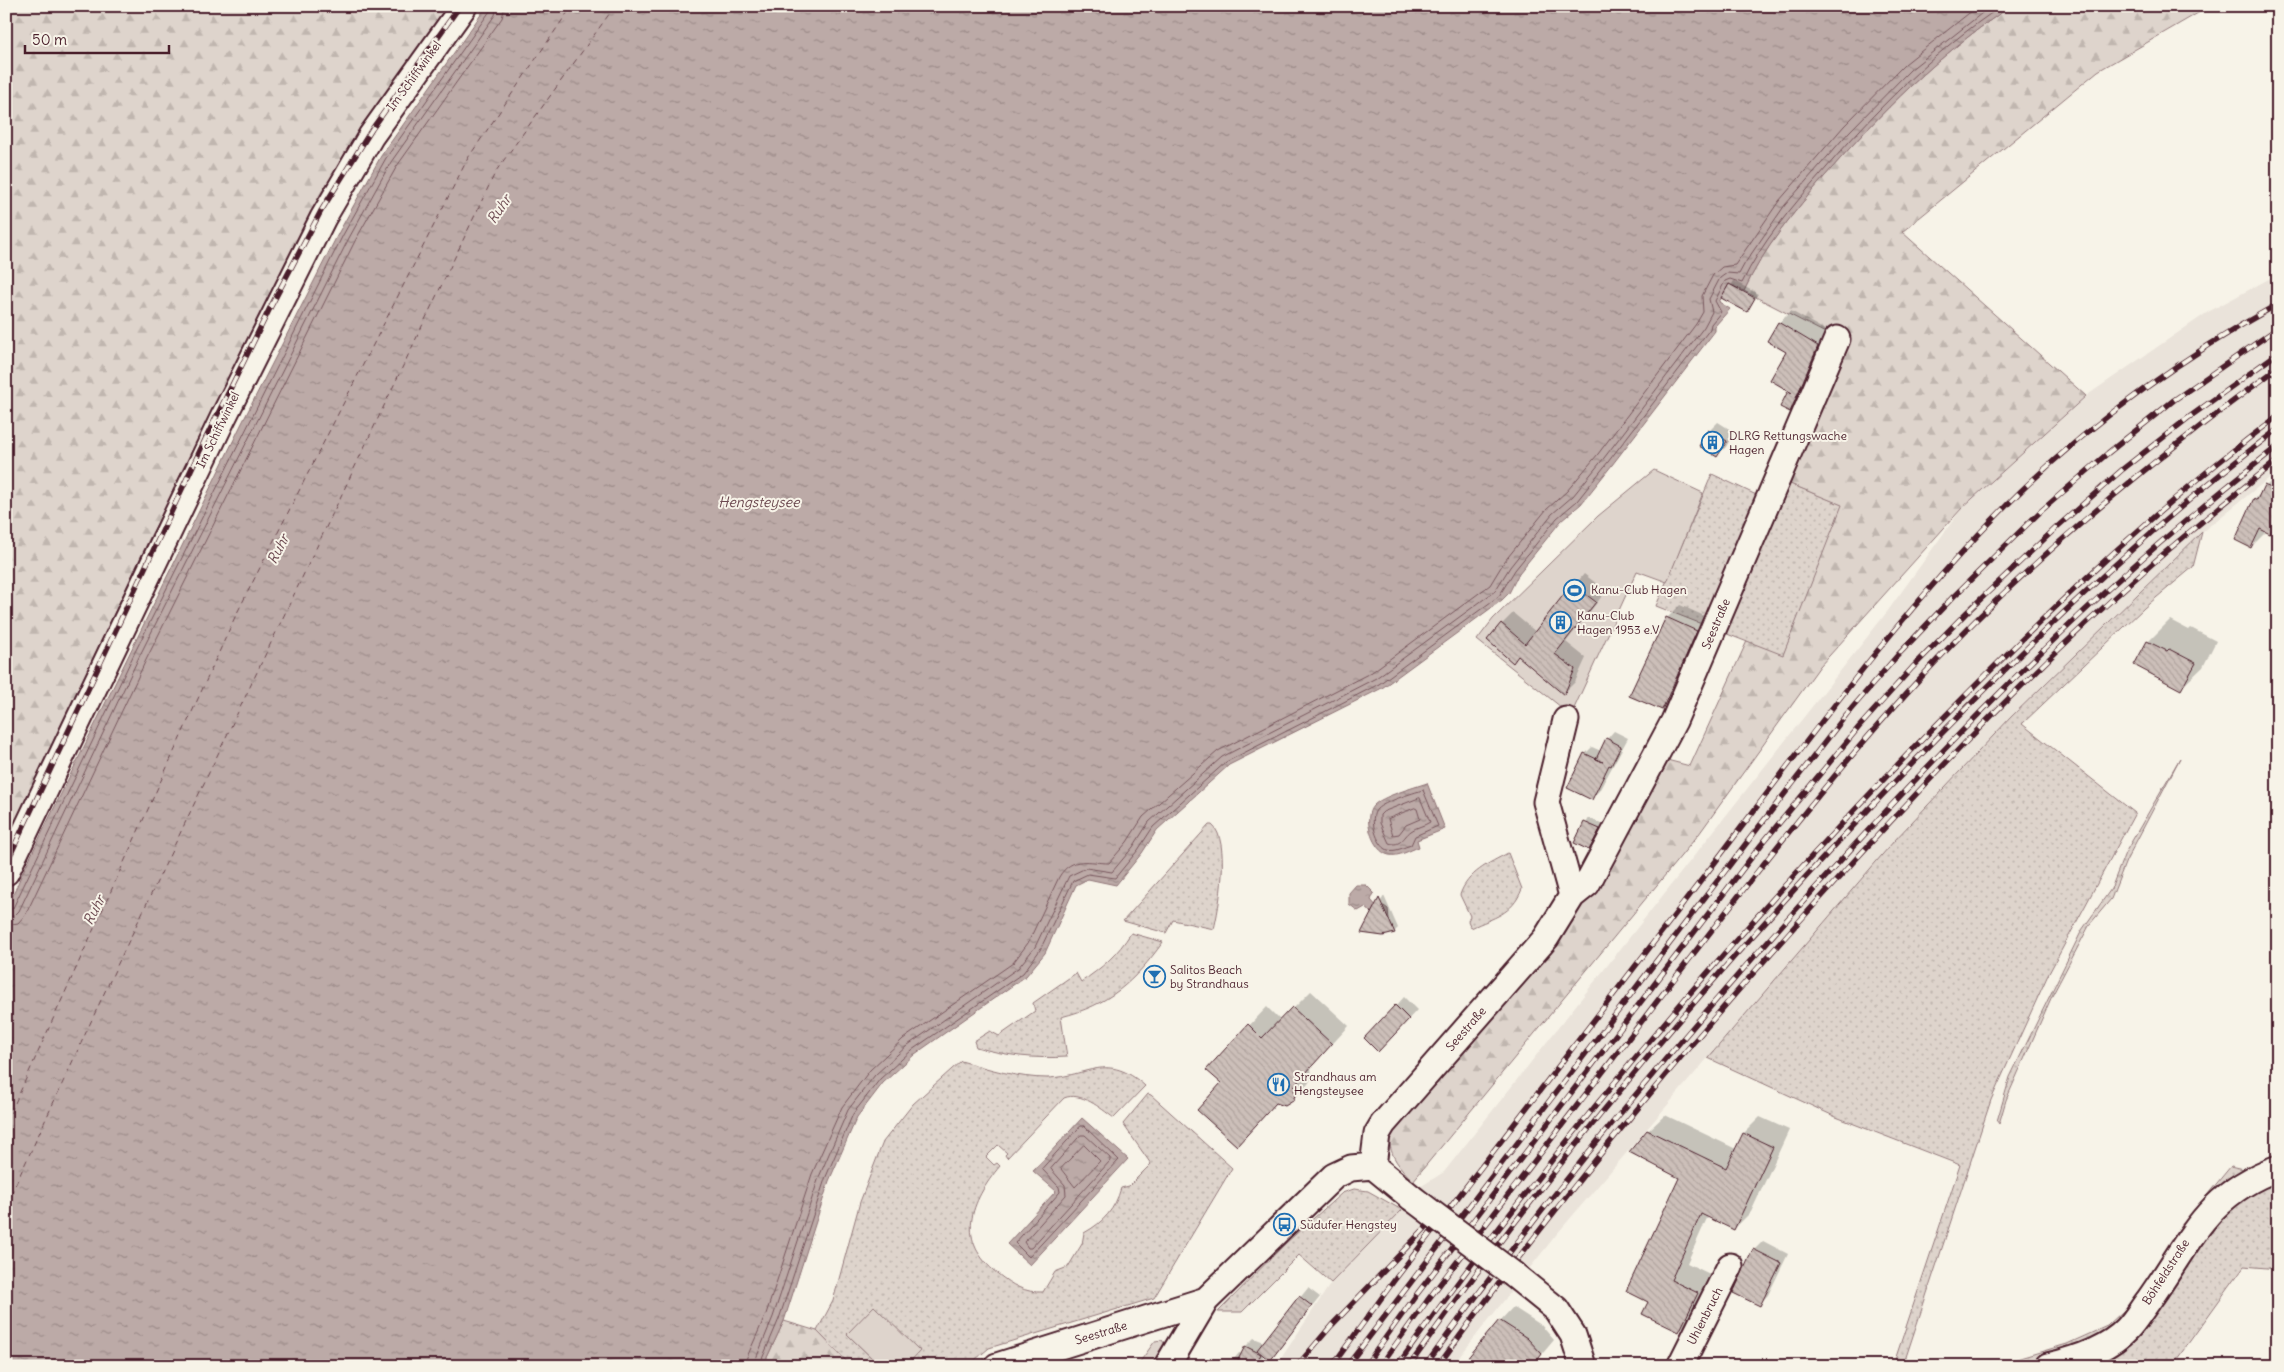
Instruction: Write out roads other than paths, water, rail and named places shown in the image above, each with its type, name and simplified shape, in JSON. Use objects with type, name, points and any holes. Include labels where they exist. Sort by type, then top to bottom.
[{"type":"street","name":"Im Schiffwinkel","points":[[6,872],[223,418],[323,218],[371,136],[464,6]]},
{"type":"street","name":"Seestraße","points":[[1167,1366],[1206,1300],[1334,1176],[1351,1168],[1373,1166],[1377,1134],[1383,1124],[1546,938],[1572,896],[1586,884],[1674,721],[1838,339]]},
{"type":"street","points":[[1566,720],[1546,802],[1572,896]]},
{"type":"street","points":[[1373,1166],[1556,1309],[1573,1335],[1583,1366]]},
{"type":"street","name":"Böhfeldstraße","points":[[2048,1366],[2102,1346],[2127,1330],[2156,1291],[2199,1223],[2226,1196],[2257,1175],[2278,1168]]},
{"type":"street","name":"Uhlenbruch","points":[[1680,1366],[1730,1266]]},
{"type":"street","name":"Seestraße","points":[[997,1366],[1206,1300]]},
{"type":"water","name":"Hengsteysee","points":[[487,6],[2011,6],[1935,64],[1867,130],[1791,217],[1760,260],[1744,291],[1729,284],[1719,302],[1730,309],[1715,326],[1715,331],[1581,504],[1561,521],[1519,573],[1509,593],[1502,600],[1382,688],[1229,765],[1157,830],[1142,853],[1116,885],[1088,879],[1076,885],[1045,953],[1026,976],[915,1054],[883,1083],[857,1117],[829,1181],[784,1321],[763,1366],[6,1366],[6,912],[21,876],[241,425],[339,232],[381,156]]},
{"type":"water","points":[[1427,783],[1445,829],[1417,840],[1419,847],[1404,853],[1389,855],[1383,853],[1374,841],[1369,826],[1370,811],[1373,806],[1390,796]]},
{"type":"water","points":[[1356,885],[1366,885],[1374,893],[1371,900],[1377,907],[1384,906],[1388,909],[1389,919],[1384,924],[1365,907],[1358,911],[1349,904],[1349,893]]},
{"type":"water","points":[[1082,1118],[1128,1159],[1030,1265],[1007,1244],[1056,1191],[1033,1171]]},
{"type":"railway","points":[[6,864],[205,440],[270,308],[321,211],[372,129],[460,6]]},
{"type":"railway","points":[[1332,1366],[1396,1278],[1824,718],[1899,624],[1938,579],[2020,492],[2079,439],[2176,366],[2278,304]]},
{"type":"railway","points":[[1347,1366],[1751,837],[1846,715],[1897,656],[1953,597],[2041,511],[2108,453],[2174,400],[2278,328]]},
{"type":"railway","points":[[1365,1366],[1417,1294],[1761,845],[1859,727],[1912,668],[1967,612],[2057,527],[2123,469],[2188,418],[2278,353]]},
{"type":"railway","points":[[1380,1366],[1427,1301],[1741,893],[1815,799],[1893,708],[1975,621],[2047,553],[2160,458],[2278,368]]},
{"type":"railway","points":[[1397,1366],[1516,1206],[1641,1051],[1705,975],[1839,827],[1951,710],[2086,578],[2180,495],[2278,416]]},
{"type":"railway","points":[[1409,1366],[1466,1287],[1585,1133],[1711,983],[1841,839],[1952,723],[2086,591],[2180,508],[2278,429]]},
{"type":"railway","points":[[1425,1366],[1556,1192],[1648,1080],[1743,969],[1874,824],[2002,690],[2091,604],[2171,533],[2278,446]]},
{"type":"railway","points":[[1438,1366],[1522,1253],[1610,1142],[1748,979],[1879,834],[1964,744],[2052,656],[2144,571],[2278,460]]},
{"type":"railway","points":[[1297,1366],[1331,1326],[1433,1220]]},
{"type":"place","name":"DLRG Rettungswache Hagen","points":[[1713,443]]},
{"type":"place","name":"Kanu-Club Hagen","points":[[1575,590]]},
{"type":"place","name":"Kanu-Club Hagen 1953 e.V","points":[[1561,623]]},
{"type":"place","name":"Salitos Beach by Strandhaus","points":[[1154,977]]},
{"type":"place","name":"Strandhaus am Hengsteysee","points":[[1278,1084]]},
{"type":"place","name":"Südufer Hengstey","points":[[1284,1225]]},
{"type":"water label","name":"Ruhr","points":[[499,209]]},
{"type":"water label","name":"Ruhr","points":[[278,549]]},
{"type":"water label","name":"Ruhr","points":[[94,910]]}]
